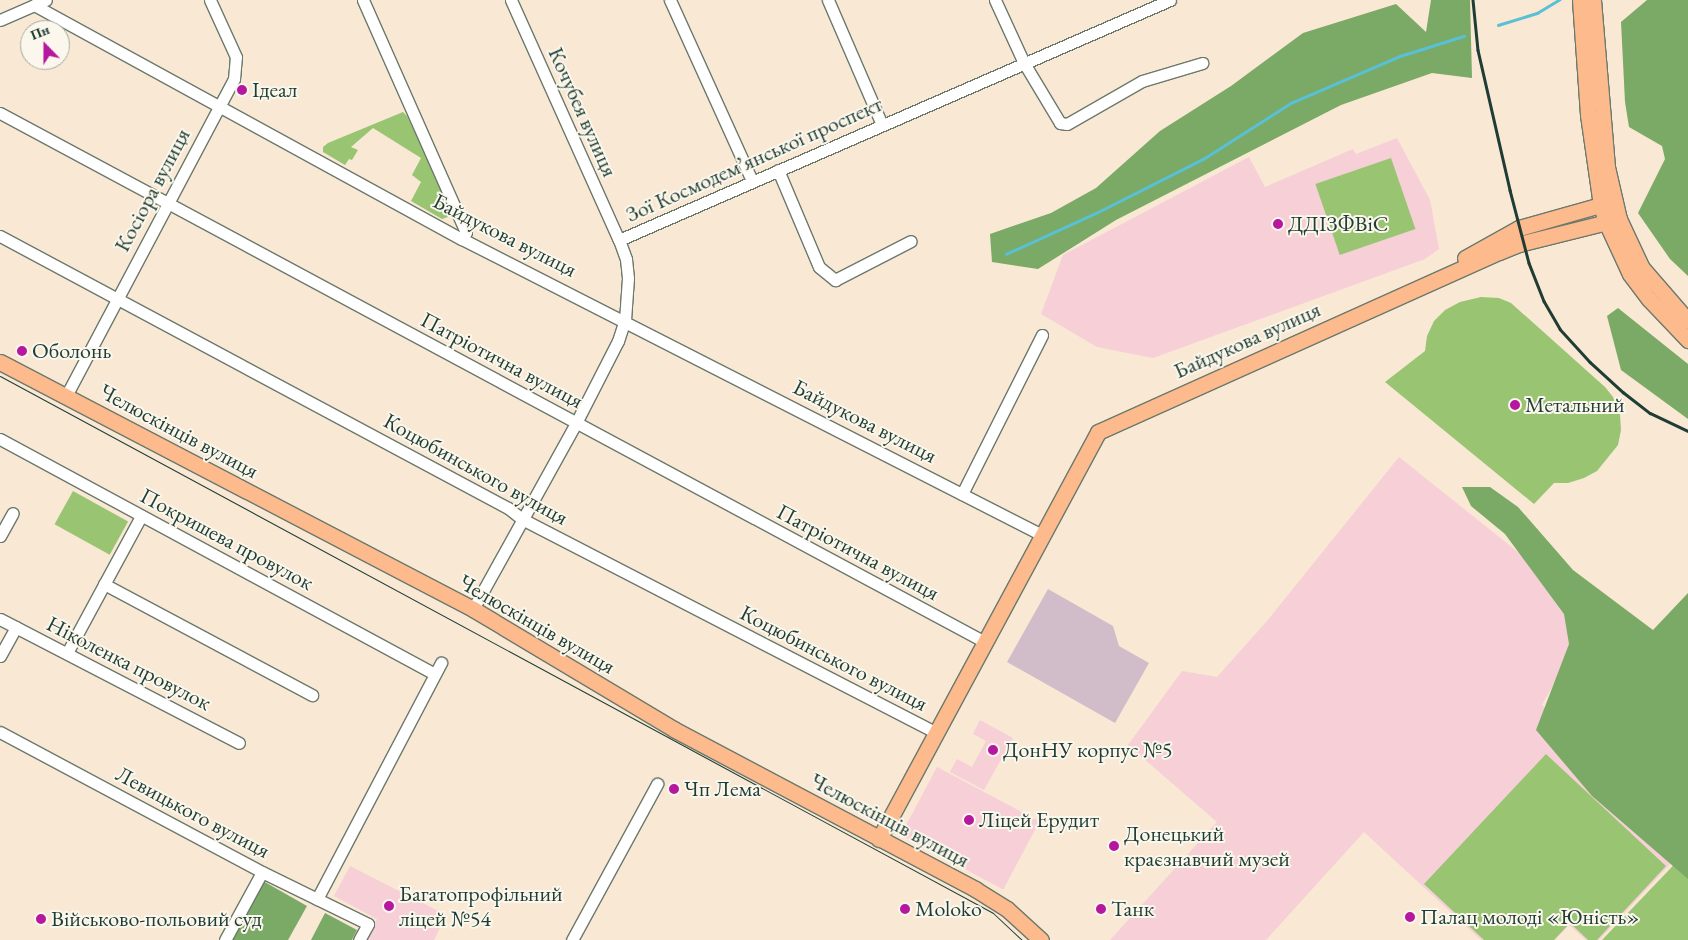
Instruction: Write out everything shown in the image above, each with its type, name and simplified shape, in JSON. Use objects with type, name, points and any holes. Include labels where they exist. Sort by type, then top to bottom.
[{"type":"main road","points":[[1580,0],[1588,115],[1613,221],[1630,274],[1655,305],[1688,340]]},
{"type":"main road","points":[[1593,0],[1607,167],[1608,203]]},
{"type":"main road","points":[[1412,289],[1519,228],[1608,203]]},
{"type":"main road","points":[[1412,289],[1519,244],[1613,221]]},
{"type":"main road","points":[[1613,221],[1642,268],[1688,320]]},
{"type":"main road","name":"Байдукова вулиця","points":[[879,839],[1098,432],[1412,289]]},
{"type":"main road","name":"Челюскінців вулиця","points":[[0,362],[473,609],[675,730],[975,889],[1007,909],[1041,940]]},
{"type":"street","points":[[0,20],[46,0]]},
{"type":"street","name":"Косіора вулиця","points":[[66,396],[234,79],[236,57],[210,0]]},
{"type":"street","points":[[363,0],[466,232],[462,239]]},
{"type":"street","name":"Кочубея вулиця","points":[[511,0],[618,240]]},
{"type":"street","points":[[670,0],[752,181]]},
{"type":"street","points":[[828,0],[882,125]]},
{"type":"street","points":[[995,0],[1024,63],[1060,123],[1067,124],[1142,81],[1202,63]]},
{"type":"street","name":"Зої Космодем’янської проспект","points":[[473,609],[576,423],[618,341],[624,320],[628,278],[626,259],[618,240],[1024,63],[1146,5],[1170,0]]},
{"type":"street","name":"Байдукова вулиця","points":[[34,5],[219,108],[302,149],[462,239],[624,320],[805,416],[1042,535]]},
{"type":"street","name":"Патріотична вулиця","points":[[0,113],[985,642]]},
{"type":"street","points":[[778,170],[819,267],[835,280],[911,241]]},
{"type":"street","name":"Коцюбинського вулиця","points":[[0,236],[508,508],[522,519],[936,733]]},
{"type":"street","points":[[962,494],[1042,335]]},
{"type":"street","name":"Покришева провулок","points":[[0,439],[435,674]]},
{"type":"street","points":[[1,533],[13,513]]},
{"type":"street","points":[[66,653],[141,516]]},
{"type":"street","points":[[104,584],[312,695]]},
{"type":"street","name":"Ніколенка провулок","points":[[0,619],[239,743]]},
{"type":"street","points":[[0,656],[16,627]]},
{"type":"street","points":[[317,899],[441,663]]},
{"type":"street","name":"Левицького вулиця","points":[[0,732],[262,872],[368,924],[359,940]]},
{"type":"street","points":[[572,940],[657,784]]},
{"type":"street","points":[[225,940],[262,872]]},
{"type":"shaded area","name":"ДДІЗФВіС","points":[[1397,138],[1430,200],[1439,249],[1425,259],[1153,358],[1097,347],[1041,314],[1063,255],[1249,157],[1265,187],[1353,149],[1356,154]]},
{"type":"shaded area","points":[[1399,457],[1534,565],[1580,635],[1542,705],[1688,837],[1688,845],[1599,940],[1586,940],[1569,925],[1555,940],[1481,940],[1364,832],[1266,940],[1110,940],[1217,822],[1128,745],[1182,671],[1217,677],[1267,621]]},
{"type":"shaded area","points":[[1048,589],[1113,626],[1119,646],[1149,663],[1115,723],[1007,662]]},
{"type":"shaded area","name":"ДонНУ корпус №5","points":[[980,720],[1013,738],[984,790],[950,772],[957,759],[972,767],[986,741],[973,734]]},
{"type":"shaded area","points":[[937,767],[1039,821],[1003,889],[901,835]]},
{"type":"shaded area","name":"Багатопрофільний ліцей №54","points":[[350,866],[446,915],[434,940],[366,940],[377,919],[334,896]]},
{"type":"green space","points":[[1431,0],[1470,0],[1472,78],[1432,73],[1341,105],[1116,220],[1038,269],[992,262],[990,234],[1051,213],[1096,188],[1160,131],[1231,86],[1303,33],[1396,4],[1426,32]]},
{"type":"green space","points":[[1647,0],[1688,0],[1688,276],[1670,259],[1638,213],[1665,159],[1662,146],[1629,127],[1625,102],[1621,22]]},
{"type":"green space","points":[[403,112],[407,116],[447,199],[451,211],[448,217],[442,219],[411,201],[421,182],[412,175],[421,158],[373,128],[351,147],[358,150],[352,160],[349,159],[345,165],[323,152],[323,147],[328,143]]},
{"type":"green space","points":[[1391,158],[1415,229],[1340,255],[1315,184]]},
{"type":"green space","name":"Метальний","points":[[1481,297],[1499,298],[1511,303],[1605,387],[1613,397],[1620,414],[1621,430],[1618,445],[1597,471],[1568,483],[1554,483],[1534,504],[1385,382],[1425,351],[1427,336],[1434,321],[1445,310],[1460,302]]},
{"type":"green space","points":[[1618,308],[1688,364],[1688,419],[1621,370],[1607,316]]},
{"type":"green space","points":[[1462,487],[1490,487],[1518,507],[1573,570],[1653,630],[1688,593],[1688,879],[1592,796],[1536,730],[1569,644],[1564,614],[1505,534],[1471,506]]},
{"type":"green space","points":[[73,491],[128,522],[110,555],[55,524]]},
{"type":"green space","points":[[1546,754],[1666,866],[1597,940],[1588,940],[1570,923],[1554,940],[1484,940],[1424,884]]},
{"type":"green space","points":[[1688,850],[1688,940],[1602,940]]},
{"type":"green space","points":[[263,881],[307,906],[288,940],[230,940]]},
{"type":"green space","points":[[325,913],[357,930],[352,940],[311,940]]},
{"type":"waterway","points":[[1498,25],[1537,13],[1559,0]]},
{"type":"waterway","points":[[1006,254],[1096,213],[1203,159],[1291,103],[1400,56],[1464,36]]},
{"type":"tram line","points":[[0,376],[993,913],[1022,940]]},
{"type":"railway","points":[[1473,0],[1478,50],[1510,190],[1529,263],[1544,301],[1560,329],[1590,362],[1623,392],[1650,413],[1688,431]]},
{"type":"place","name":"Ідеал","points":[[242,90]]},
{"type":"place","name":"ДДІЗФВіС","points":[[1278,224]]},
{"type":"place","name":"Оболонь","points":[[22,351]]},
{"type":"place","name":"Метальний","points":[[1515,405]]},
{"type":"place","name":"ДонНУ корпус №5","points":[[993,750]]},
{"type":"place","name":"Чп Лема","points":[[674,789]]},
{"type":"place","name":"Ліцей Ерудит","points":[[969,820]]},
{"type":"place","name":"Донецький краєзнавчий музей","points":[[1114,846]]},
{"type":"place","name":"Багатопрофільний ліцей №54","points":[[389,906]]},
{"type":"place","name":"Moloko","points":[[905,909]]},
{"type":"place","name":"Танк","points":[[1101,909]]},
{"type":"place","name":"Палац молоді «Юність»","points":[[1410,917]]},
{"type":"place","name":"Військово-польовий суд","points":[[41,919]]}]
